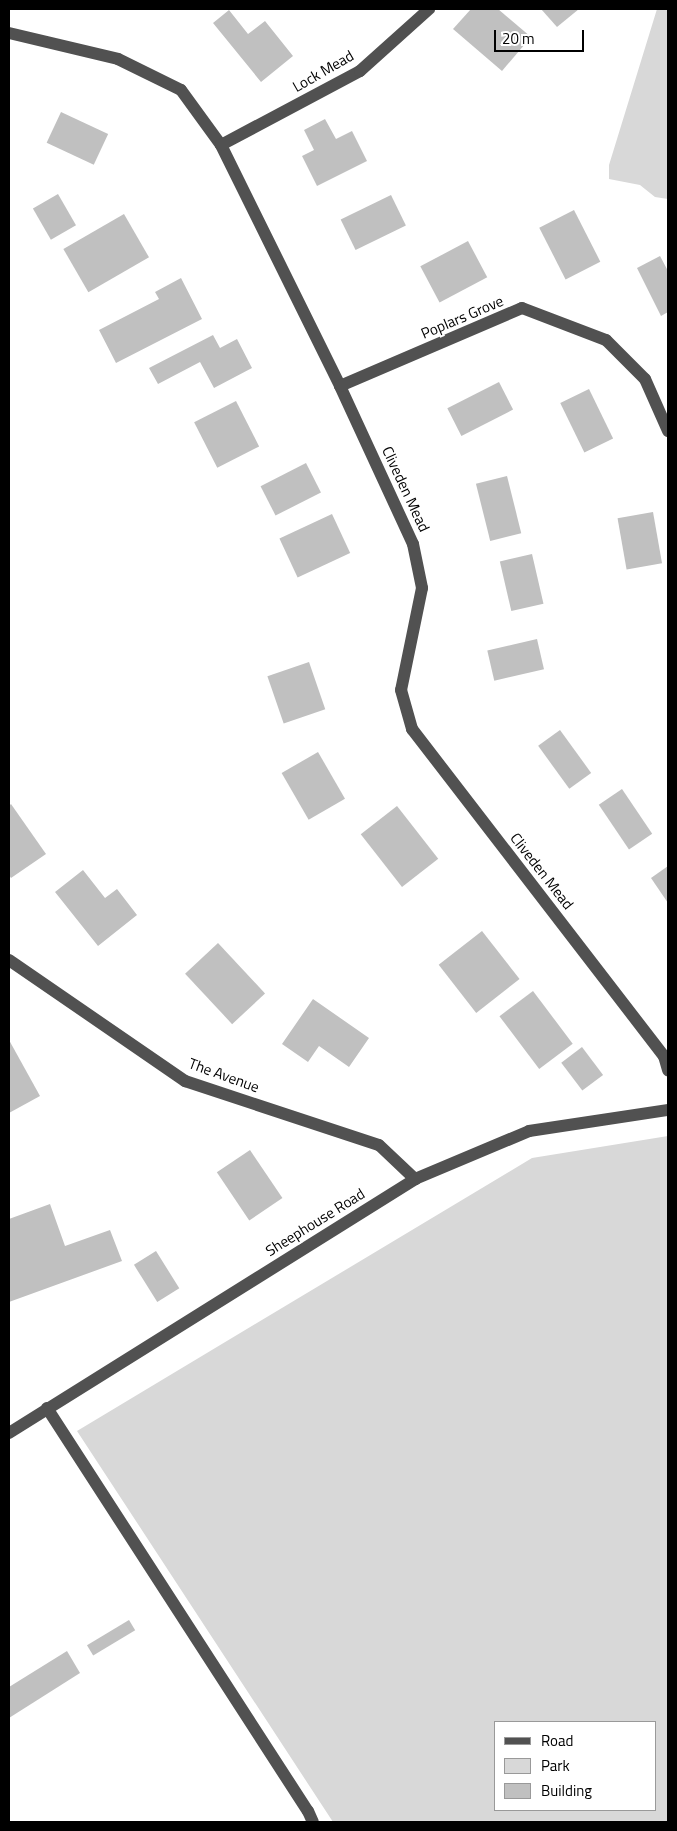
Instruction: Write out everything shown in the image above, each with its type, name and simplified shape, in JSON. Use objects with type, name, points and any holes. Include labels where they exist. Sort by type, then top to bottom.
[{"type":"street","name":"Lock Mead","points":[[221,145],[360,71],[429,9]]},
{"type":"street","name":"Cliveden Mead","points":[[9,33],[118,59],[181,90],[221,145],[340,386],[413,544],[422,588],[401,690],[412,729],[664,1056],[668,1070]]},
{"type":"street","name":"Poplars Grove","points":[[340,386],[522,308],[606,340],[645,379],[668,431]]},
{"type":"street","name":"The Avenue","points":[[9,960],[185,1080],[378,1145],[415,1179]]},
{"type":"street","name":"Sheephouse Road","points":[[9,1433],[415,1179],[529,1131],[668,1110]]},
{"type":"street","points":[[48,1408],[308,1811],[313,1822]]},
{"type":"green space","points":[[657,9],[668,9],[668,199],[655,197],[640,185],[609,179],[609,165]]},
{"type":"green space","points":[[668,1136],[668,1822],[333,1822],[77,1431],[532,1158]]},
{"type":"building","points":[[471,9],[498,9],[531,37],[502,71],[453,29]]},
{"type":"building","points":[[541,9],[579,9],[557,27]]},
{"type":"building","points":[[229,10],[248,34],[265,21],[293,56],[261,82],[213,23]]},
{"type":"building","points":[[61,112],[108,134],[94,165],[47,143]]},
{"type":"building","points":[[325,119],[336,139],[352,131],[367,161],[317,186],[302,156],[314,150],[304,130]]},
{"type":"building","points":[[58,194],[76,225],[51,240],[33,209]]},
{"type":"building","points":[[391,195],[406,226],[356,250],[341,220]]},
{"type":"building","points":[[574,210],[600,262],[566,279],[539,228]]},
{"type":"building","points":[[124,214],[149,257],[88,292],[63,249]]},
{"type":"building","points":[[468,241],[487,277],[440,303],[420,266]]},
{"type":"building","points":[[660,256],[668,271],[668,312],[661,316],[637,268]]},
{"type":"building","points":[[181,278],[202,319],[116,363],[99,330],[159,299],[155,292]]},
{"type":"building","points":[[213,335],[220,348],[237,339],[252,368],[214,388],[200,362],[158,384],[149,368]]},
{"type":"building","points":[[499,382],[513,410],[461,436],[447,408]]},
{"type":"building","points":[[589,389],[613,438],[584,452],[560,403]]},
{"type":"building","points":[[236,401],[259,446],[217,468],[194,422]]},
{"type":"building","points":[[306,463],[321,492],[276,516],[261,486]]},
{"type":"building","points":[[507,476],[521,533],[490,541],[476,484]]},
{"type":"building","points":[[653,512],[662,563],[627,569],[618,518]]},
{"type":"building","points":[[332,514],[350,553],[298,577],[279,539]]},
{"type":"building","points":[[532,554],[543,604],[511,611],[500,561]]},
{"type":"building","points":[[537,639],[544,669],[494,681],[487,650]]},
{"type":"building","points":[[309,662],[325,709],[284,724],[267,676]]},
{"type":"building","points":[[560,730],[591,773],[569,789],[538,746]]},
{"type":"building","points":[[318,752],[345,799],[309,820],[282,773]]},
{"type":"building","points":[[622,789],[652,834],[629,849],[599,805]]},
{"type":"building","points":[[11,804],[46,854],[11,878],[9,875],[9,806]]},
{"type":"building","points":[[397,806],[438,859],[402,887],[361,834]]},
{"type":"building","points":[[668,866],[668,903],[651,878]]},
{"type":"building","points":[[83,870],[105,898],[117,889],[137,915],[98,946],[55,892]]},
{"type":"building","points":[[482,931],[520,979],[476,1013],[439,965]]},
{"type":"building","points":[[218,943],[265,993],[232,1024],[185,974]]},
{"type":"building","points":[[533,991],[573,1044],[539,1069],[499,1016]]},
{"type":"building","points":[[313,999],[369,1038],[349,1067],[319,1046],[308,1062],[282,1044]]},
{"type":"building","points":[[9,1040],[40,1096],[9,1113]]},
{"type":"building","points":[[582,1047],[603,1075],[582,1091],[561,1063]]},
{"type":"building","points":[[250,1150],[282,1198],[249,1220],[217,1172]]},
{"type":"building","points":[[50,1204],[65,1246],[110,1230],[122,1261],[9,1302],[9,1219]]},
{"type":"building","points":[[156,1251],[179,1288],[157,1302],[134,1265]]},
{"type":"building","points":[[129,1620],[135,1630],[93,1656],[87,1645]]},
{"type":"building","points":[[67,1651],[80,1673],[9,1718],[9,1687]]}]
